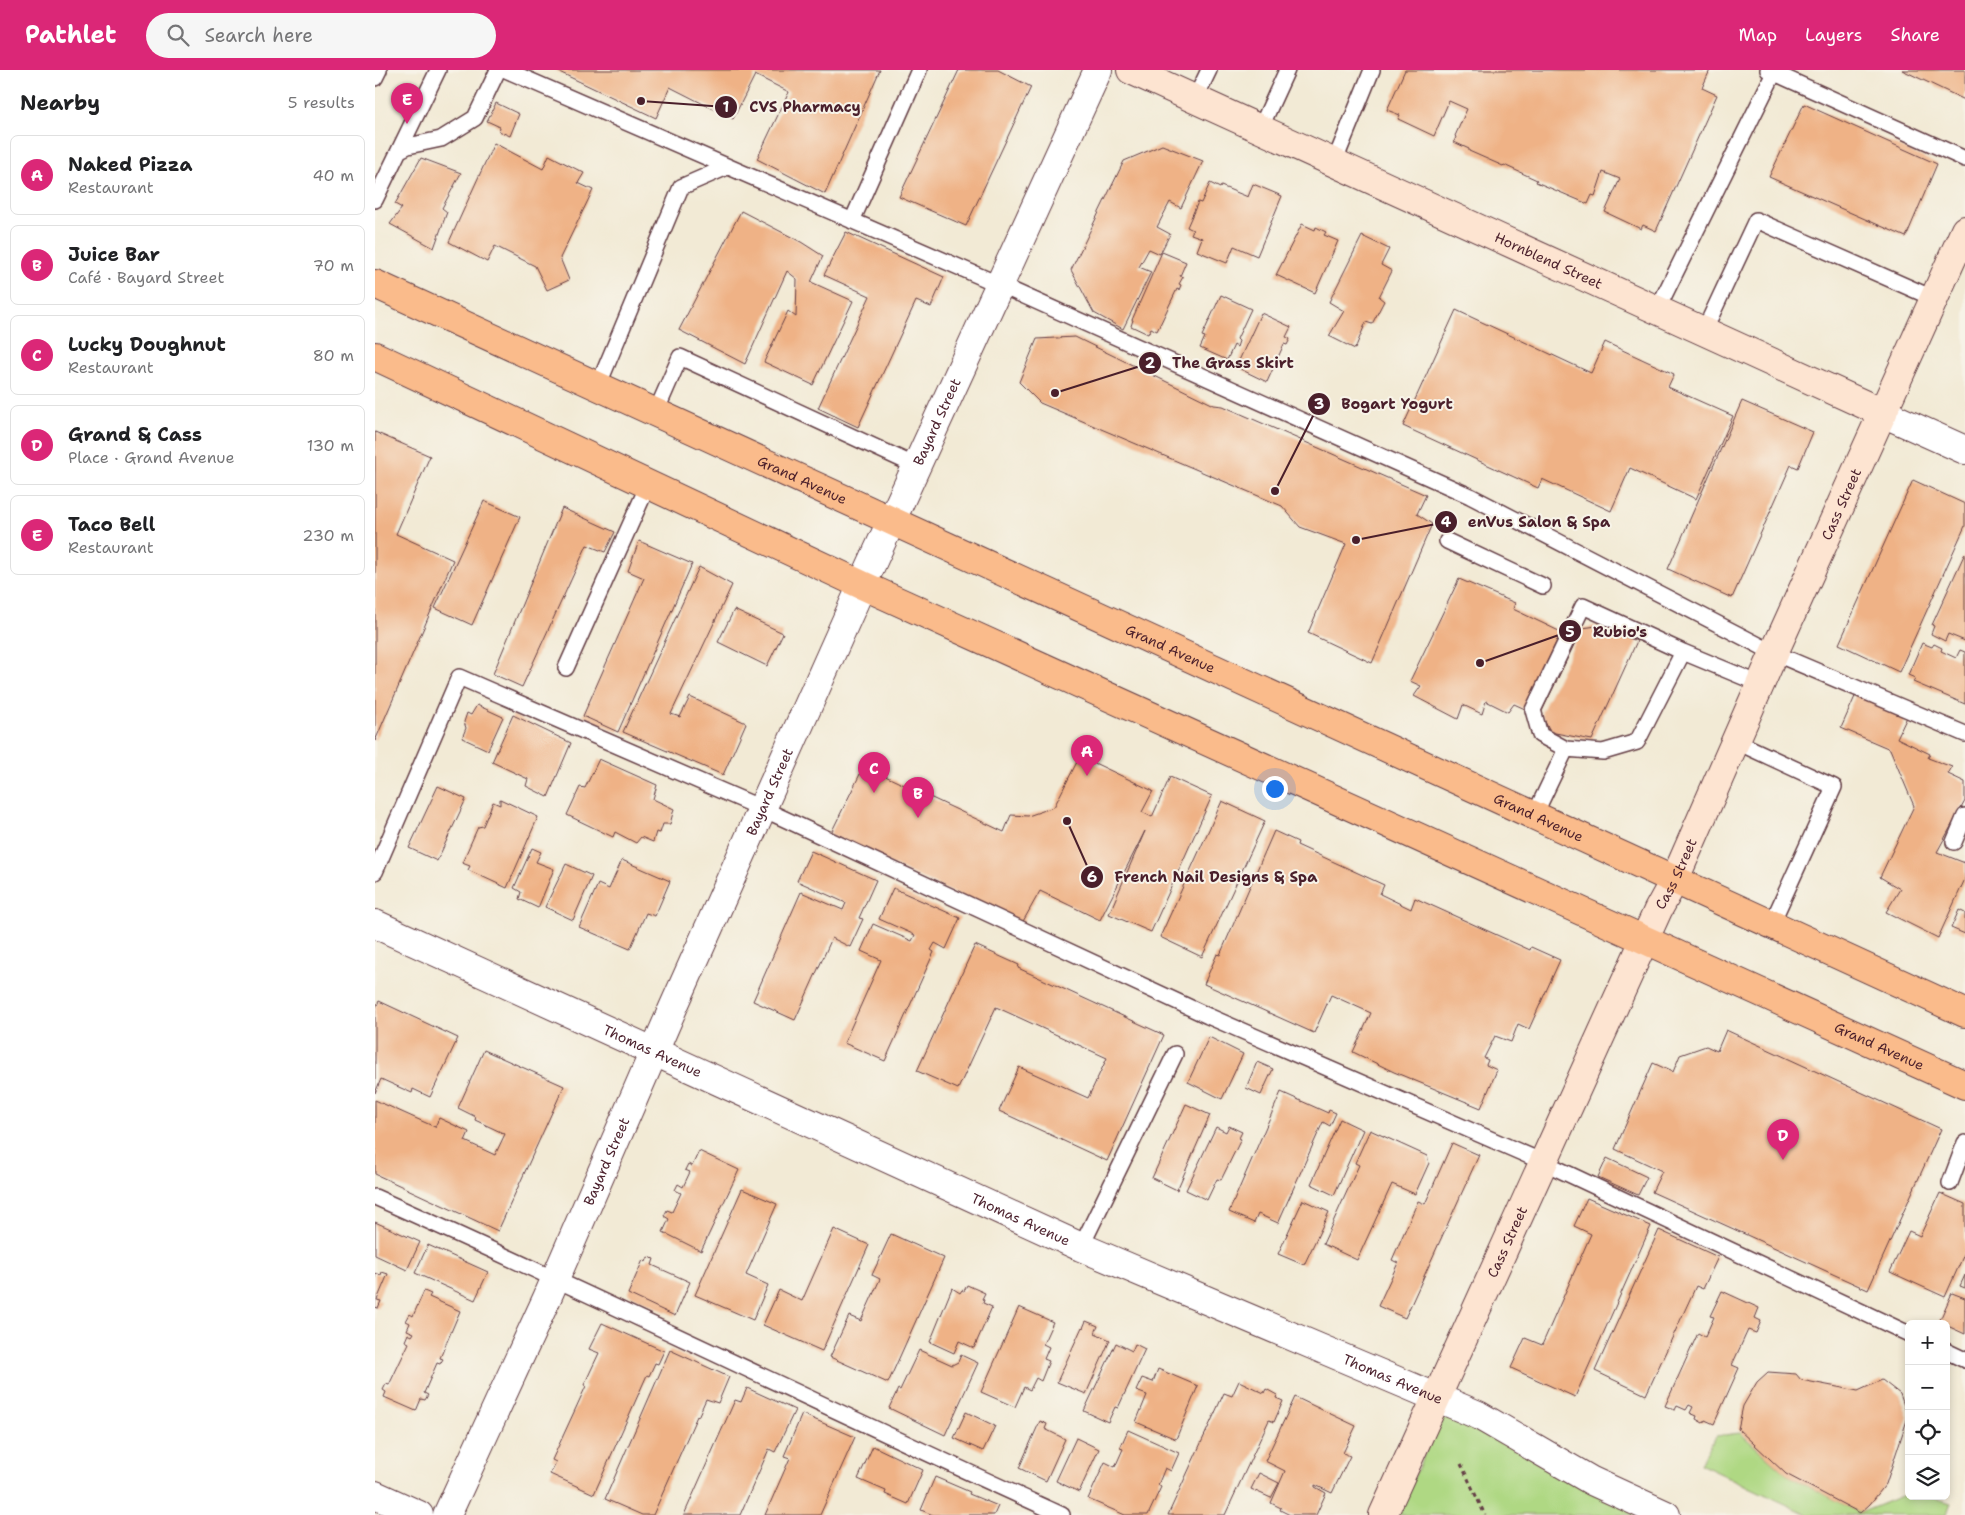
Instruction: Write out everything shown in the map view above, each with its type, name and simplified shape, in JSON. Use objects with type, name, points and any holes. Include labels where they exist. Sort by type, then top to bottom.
[{"type":"main road","name":"Grand Avenue","points":[[375,284],[1965,1014]]},
{"type":"main road","name":"Grand Avenue","points":[[375,356],[862,585],[1965,1085]]},
{"type":"street","name":"Bayard Street","points":[[447,1515],[555,1278],[761,808],[1098,70]]},
{"type":"street","name":"Hornblend Street","points":[[1131,70],[1965,450]]},
{"type":"street","name":"Cass Street","points":[[1383,1515],[1645,939],[1674,881],[1774,652],[1965,230]]},
{"type":"street","name":"Thomas Avenue","points":[[375,924],[1081,1247],[1478,1415],[1592,1481],[1666,1515]]},
{"type":"street","points":[[375,1495],[419,1515]]},
{"type":"lane","points":[[375,78],[379,70]]},
{"type":"lane","points":[[375,200],[438,70]]},
{"type":"lane","points":[[400,150],[408,146],[441,139],[475,118],[498,70]]},
{"type":"lane","points":[[507,70],[1000,285],[1470,496],[1774,652],[1965,734]]},
{"type":"lane","points":[[852,221],[919,70]]},
{"type":"lane","points":[[1195,99],[1209,70]]},
{"type":"lane","points":[[1260,129],[1287,70]]},
{"type":"lane","points":[[1334,162],[1372,70]]},
{"type":"lane","points":[[1657,310],[1771,71],[1965,159]]},
{"type":"lane","points":[[598,386],[681,186],[727,166]]},
{"type":"lane","points":[[1704,331],[1756,220],[1935,299]]},
{"type":"lane","points":[[656,412],[680,357],[916,466]]},
{"type":"lane","points":[[566,668],[649,484]]},
{"type":"lane","points":[[1447,541],[1543,586]]},
{"type":"lane","points":[[1683,652],[1637,742],[1603,752],[1566,749],[1540,735],[1533,710],[1583,606],[1683,652],[1760,684]]},
{"type":"lane","points":[[375,872],[459,676],[761,808],[1208,1016],[1543,1162],[1905,1332]]},
{"type":"lane","points":[[1735,741],[1834,787],[1771,925]]},
{"type":"lane","points":[[1534,816],[1566,749]]},
{"type":"lane","points":[[1954,842],[1965,816]]},
{"type":"lane","points":[[1081,1247],[1175,1054]]},
{"type":"lane","points":[[1950,1183],[1965,1143]]},
{"type":"lane","points":[[375,1197],[555,1278],[915,1449],[1063,1515]]},
{"type":"lane","points":[[1950,1353],[1965,1360]]},
{"type":"path","points":[[1461,1464],[1485,1515]]},
{"type":"green space","points":[[1442,1415],[1659,1515],[1397,1515]]},
{"type":"green space","points":[[1740,1433],[1786,1474],[1860,1513],[1905,1495],[1905,1500],[1941,1500],[1951,1503],[1947,1515],[1809,1515],[1700,1464],[1716,1436]]},
{"type":"building","points":[[555,70],[880,70],[825,194],[757,159],[789,92],[755,75],[733,119],[670,87],[656,118]]},
{"type":"building","points":[[959,70],[998,70],[1031,87],[966,226],[899,197]]},
{"type":"building","points":[[1405,70],[1710,70],[1702,88],[1717,95],[1656,231],[1643,225],[1641,229],[1605,212],[1620,179],[1603,172],[1595,196],[1592,195],[1588,204],[1469,151],[1469,149],[1454,142],[1467,109],[1449,101],[1434,136],[1398,119],[1400,115],[1387,110]]},
{"type":"building","points":[[1902,70],[1965,70],[1965,100]]},
{"type":"building","points":[[496,103],[519,114],[510,136],[499,131],[500,127],[487,121]]},
{"type":"building","points":[[1804,104],[1937,164],[1906,237],[1769,177]]},
{"type":"building","points":[[494,143],[543,169],[549,155],[584,173],[578,183],[593,190],[560,258],[569,280],[547,290],[535,266],[495,246],[487,262],[449,242]]},
{"type":"building","points":[[1162,145],[1203,161],[1181,208],[1170,202],[1157,227],[1170,234],[1160,254],[1149,249],[1139,267],[1151,272],[1123,329],[1094,313],[1071,270],[1124,161]]},
{"type":"building","points":[[421,158],[461,173],[442,208],[447,212],[434,248],[390,224],[402,208],[395,204]]},
{"type":"building","points":[[1210,183],[1248,197],[1253,184],[1282,196],[1257,256],[1234,246],[1227,263],[1197,251],[1202,238],[1191,234],[1193,230],[1187,227],[1198,202],[1201,203]]},
{"type":"building","points":[[741,211],[801,242],[823,256],[811,282],[853,301],[813,385],[764,362],[788,311],[796,317],[797,279],[787,271],[745,364],[679,330]]},
{"type":"building","points":[[1302,224],[1315,230],[1316,227],[1326,232],[1324,235],[1338,241],[1315,293],[1276,275]]},
{"type":"building","points":[[846,232],[944,277],[931,307],[916,301],[858,427],[818,408],[870,296],[824,275]]},
{"type":"building","points":[[1362,236],[1389,249],[1381,265],[1392,271],[1379,297],[1384,301],[1372,324],[1366,322],[1355,349],[1329,336],[1344,311],[1329,302]]},
{"type":"building","points":[[1162,252],[1186,262],[1180,276],[1183,277],[1179,284],[1181,285],[1179,290],[1177,289],[1157,331],[1151,328],[1148,334],[1131,326],[1132,320]]},
{"type":"building","points":[[1221,295],[1251,309],[1237,339],[1239,341],[1237,347],[1234,345],[1227,360],[1200,348],[1205,337],[1202,336]]},
{"type":"building","points":[[1456,310],[1591,373],[1605,342],[1674,374],[1668,387],[1733,416],[1696,499],[1630,468],[1611,511],[1542,479],[1538,488],[1403,426]]},
{"type":"building","points":[[1261,313],[1291,327],[1286,337],[1290,339],[1287,345],[1284,344],[1267,382],[1236,367]]},
{"type":"building","points":[[1075,337],[1214,405],[1223,406],[1426,495],[1417,514],[1432,524],[1372,663],[1308,633],[1346,544],[1300,527],[1282,506],[1040,403],[1019,382],[1037,339]]},
{"type":"building","points":[[1742,401],[1813,432],[1798,468],[1791,465],[1732,598],[1668,569]]},
{"type":"building","points":[[375,432],[430,456],[396,534],[453,560],[375,741]]},
{"type":"building","points":[[1913,480],[1965,504],[1965,526],[1899,672],[1839,644]]},
{"type":"building","points":[[484,501],[520,517],[472,625],[435,608]]},
{"type":"building","points":[[562,508],[615,532],[605,552],[587,545],[522,687],[493,674]]},
{"type":"building","points":[[639,541],[692,564],[618,732],[583,716],[644,578],[628,571]]},
{"type":"building","points":[[1965,553],[1965,641],[1948,634],[1945,641],[1931,634],[1934,626],[1932,625]]},
{"type":"building","points":[[699,567],[732,585],[671,714],[680,717],[690,697],[746,723],[723,775],[623,732]]},
{"type":"building","points":[[1459,579],[1515,603],[1513,609],[1561,632],[1525,709],[1514,704],[1508,712],[1486,701],[1482,714],[1463,705],[1458,719],[1414,696],[1421,686],[1410,681]]},
{"type":"building","points":[[734,610],[783,633],[767,666],[718,642]]},
{"type":"building","points":[[1597,626],[1637,641],[1592,740],[1550,732],[1541,713],[1582,628]]},
{"type":"building","points":[[1922,643],[1932,647],[1934,644],[1942,648],[1941,651],[1956,658],[1960,650],[1965,652],[1965,704],[1913,682],[1915,678],[1908,675]]},
{"type":"building","points":[[1857,692],[1908,715],[1897,738],[1930,754],[1928,758],[1952,767],[1948,774],[1965,782],[1965,801],[1937,852],[1965,863],[1965,879],[1938,938],[1886,912],[1900,889],[1880,877],[1914,806],[1890,749],[1841,728]]},
{"type":"building","points":[[477,705],[503,717],[488,750],[462,738],[466,728],[464,722],[467,713],[471,715]]},
{"type":"building","points":[[513,715],[571,743],[548,797],[526,786],[528,779],[492,762]]},
{"type":"building","points":[[1080,756],[1153,791],[1142,812],[1152,817],[1170,777],[1212,796],[1151,932],[1109,914],[1145,831],[1100,920],[1040,891],[1021,925],[830,835],[864,766],[1004,832],[1011,815],[1028,816],[1054,807]]},
{"type":"building","points":[[599,759],[657,785],[653,799],[674,809],[670,824],[663,824],[660,833],[656,832],[653,842],[641,837],[636,843],[615,832],[613,837],[567,815],[580,787],[585,788]]},
{"type":"building","points":[[438,786],[466,799],[437,861],[409,848]]},
{"type":"building","points":[[500,799],[538,817],[507,888],[468,870],[470,866],[462,863],[478,827],[483,826],[493,802],[500,805]]},
{"type":"building","points":[[1222,801],[1265,821],[1202,957],[1160,937]]},
{"type":"building","points":[[1274,831],[1298,842],[1297,845],[1384,885],[1380,894],[1411,909],[1415,898],[1530,950],[1531,947],[1560,960],[1529,1029],[1518,1024],[1511,1042],[1495,1036],[1484,1058],[1488,1060],[1486,1065],[1497,1070],[1481,1108],[1394,1072],[1353,1052],[1371,1013],[1331,995],[1314,1033],[1204,984],[1217,954],[1220,955]]},
{"type":"building","points":[[532,848],[541,852],[536,862],[554,869],[538,908],[519,899],[521,892],[514,888]]},
{"type":"building","points":[[811,851],[876,880],[859,918],[863,919],[850,947],[832,938],[795,1020],[753,1001],[801,892],[843,910],[846,903],[797,881]]},
{"type":"building","points":[[622,860],[670,881],[655,916],[646,913],[630,949],[579,927],[598,884],[609,889]]},
{"type":"building","points":[[566,864],[592,876],[573,920],[545,907]]},
{"type":"building","points":[[893,888],[960,918],[946,949],[935,943],[931,950],[934,952],[885,1061],[844,1043],[881,960],[861,951],[873,924],[912,941],[915,935],[879,919]]},
{"type":"building","points":[[1959,910],[1965,913],[1965,934],[1951,928]]},
{"type":"building","points":[[975,945],[1019,965],[1018,968],[1164,1035],[1107,1161],[999,1111],[1019,1067],[1088,1098],[1107,1058],[996,1007],[958,1089],[917,1071]]},
{"type":"building","points":[[379,1001],[458,1038],[430,1097],[413,1089],[412,1093],[381,1079],[375,1093],[375,1009]]},
{"type":"building","points":[[1726,1030],[1941,1129],[1868,1290],[1652,1192],[1662,1171],[1615,1149],[1653,1063],[1673,1072],[1680,1055],[1706,1046],[1717,1051]]},
{"type":"building","points":[[1209,1037],[1243,1054],[1222,1099],[1188,1082]]},
{"type":"building","points":[[484,1050],[564,1086],[498,1231],[375,1174],[375,1100],[435,1127],[439,1118],[469,1132],[465,1141],[495,1155],[505,1134],[475,1120],[476,1117],[458,1108]]},
{"type":"building","points":[[1257,1062],[1273,1069],[1261,1095],[1246,1088]]},
{"type":"building","points":[[1281,1092],[1328,1113],[1329,1110],[1336,1113],[1330,1126],[1323,1122],[1278,1223],[1258,1214],[1254,1223],[1229,1212]]},
{"type":"building","points":[[1186,1104],[1210,1115],[1177,1190],[1152,1178]]},
{"type":"building","points":[[1340,1119],[1363,1130],[1334,1195],[1311,1184]]},
{"type":"building","points":[[1229,1126],[1242,1132],[1239,1138],[1241,1139],[1221,1180],[1217,1179],[1207,1200],[1186,1190],[1216,1127],[1226,1132]]},
{"type":"building","points":[[1370,1130],[1427,1156],[1429,1163],[1415,1194],[1392,1184],[1357,1260],[1323,1244],[1359,1165],[1355,1163]]},
{"type":"building","points":[[1452,1143],[1479,1155],[1405,1318],[1378,1306],[1398,1263],[1392,1260],[1418,1201],[1425,1204]]},
{"type":"building","points":[[699,1151],[739,1170],[701,1251],[663,1232],[669,1219],[664,1216],[667,1210],[672,1212],[681,1193],[675,1190],[678,1184],[683,1187],[690,1172],[685,1170],[688,1164],[692,1166]]},
{"type":"building","points":[[1607,1158],[1647,1177],[1638,1195],[1598,1177]]},
{"type":"building","points":[[742,1189],[777,1204],[746,1275],[768,1285],[753,1320],[695,1295]]},
{"type":"building","points":[[1940,1193],[1965,1204],[1965,1252],[1945,1297],[1890,1272],[1909,1231],[1920,1236]]},
{"type":"building","points":[[1587,1198],[1651,1226],[1575,1397],[1511,1368],[1525,1338],[1542,1345],[1591,1234],[1574,1226]]},
{"type":"building","points":[[1303,1200],[1329,1212],[1304,1265],[1278,1254]]},
{"type":"building","points":[[375,1222],[420,1242],[407,1270],[375,1255]]},
{"type":"building","points":[[834,1229],[869,1245],[822,1351],[763,1325],[779,1290],[802,1301]]},
{"type":"building","points":[[1659,1230],[1718,1257],[1703,1289],[1696,1286],[1646,1395],[1595,1371]]},
{"type":"building","points":[[891,1234],[944,1258],[888,1383],[830,1357],[849,1316],[861,1321],[880,1279],[872,1275]]},
{"type":"building","points":[[428,1245],[488,1272],[475,1300],[415,1273]]},
{"type":"building","points":[[648,1257],[654,1259],[652,1265],[690,1282],[675,1316],[628,1294],[643,1260],[646,1262]]},
{"type":"building","points":[[382,1272],[388,1274],[377,1300],[381,1301],[378,1308],[375,1307],[375,1273],[381,1275]]},
{"type":"building","points":[[1965,1275],[1965,1288],[1960,1286]]},
{"type":"building","points":[[967,1285],[985,1293],[982,1299],[984,1300],[983,1303],[992,1307],[974,1348],[959,1341],[954,1353],[930,1342],[952,1288],[960,1293],[962,1290],[964,1291]]},
{"type":"building","points":[[424,1291],[431,1294],[429,1297],[460,1311],[440,1358],[443,1359],[440,1364],[437,1363],[424,1393],[428,1395],[425,1400],[421,1399],[416,1411],[384,1397],[386,1392],[383,1390],[386,1384],[389,1385],[409,1343],[405,1341],[408,1334],[412,1336],[414,1333],[407,1330],[410,1323],[406,1321],[410,1314],[413,1316]]},
{"type":"building","points":[[1722,1291],[1759,1308],[1755,1318],[1761,1321],[1756,1333],[1748,1330],[1732,1365],[1739,1368],[1714,1424],[1705,1420],[1703,1423],[1696,1419],[1697,1416],[1690,1413],[1693,1407],[1689,1405],[1686,1410],[1677,1406],[1675,1410],[1665,1406],[1698,1333],[1705,1337],[1714,1317],[1710,1316]]},
{"type":"building","points":[[1952,1293],[1965,1298],[1965,1334],[1950,1327],[1950,1320],[1940,1320]]},
{"type":"building","points":[[1019,1307],[1053,1322],[1043,1344],[1049,1347],[1044,1359],[1049,1361],[1041,1381],[1036,1378],[1030,1390],[1024,1387],[1015,1407],[981,1392]]},
{"type":"building","points":[[1086,1321],[1098,1326],[1095,1333],[1110,1340],[1086,1394],[1057,1382]]},
{"type":"building","points":[[602,1323],[664,1351],[658,1364],[655,1363],[649,1376],[647,1375],[594,1494],[550,1474],[556,1462],[552,1460],[599,1353],[589,1349]]},
{"type":"building","points":[[1116,1343],[1132,1351],[1135,1344],[1145,1349],[1118,1408],[1115,1407],[1108,1422],[1084,1411]]},
{"type":"building","points":[[670,1350],[729,1377],[718,1403],[706,1399],[653,1515],[642,1515],[605,1499]]},
{"type":"building","points":[[919,1350],[952,1365],[958,1362],[961,1355],[978,1363],[945,1435],[889,1408],[898,1389],[900,1390]]},
{"type":"building","points":[[1158,1369],[1198,1386],[1176,1439],[1136,1422],[1147,1395],[1136,1391],[1142,1378],[1153,1382]]},
{"type":"building","points":[[1768,1372],[1796,1374],[1801,1380],[1858,1391],[1882,1380],[1900,1394],[1905,1408],[1905,1426],[1886,1484],[1860,1513],[1786,1474],[1738,1429],[1743,1406],[1757,1382]]},
{"type":"building","points":[[1239,1381],[1264,1393],[1266,1389],[1277,1395],[1276,1398],[1283,1401],[1274,1422],[1269,1420],[1225,1515],[1168,1515],[1224,1393],[1232,1396]]},
{"type":"building","points":[[747,1388],[795,1410],[775,1452],[769,1449],[740,1515],[684,1515],[735,1400],[741,1402]]},
{"type":"building","points":[[1295,1397],[1356,1426],[1343,1453],[1350,1456],[1332,1493],[1315,1485],[1315,1487],[1326,1493],[1316,1515],[1290,1515],[1271,1503],[1285,1471],[1265,1461]]},
{"type":"building","points":[[966,1412],[995,1426],[983,1451],[954,1438]]},
{"type":"building","points":[[802,1414],[855,1437],[820,1515],[765,1515],[790,1458],[784,1456]]},
{"type":"building","points":[[1040,1421],[1047,1424],[1045,1429],[1065,1439],[1046,1481],[1019,1468]]},
{"type":"building","points":[[1128,1430],[1179,1453],[1171,1471],[1165,1468],[1158,1485],[1161,1487],[1148,1515],[1125,1515],[1088,1499],[1105,1462],[1115,1467],[1123,1449],[1120,1448]]},
{"type":"building","points":[[1076,1438],[1099,1449],[1079,1492],[1056,1481]]},
{"type":"building","points":[[873,1446],[923,1470],[908,1504],[885,1494],[886,1491],[858,1479]]},
{"type":"building","points":[[1259,1473],[1279,1483],[1271,1498],[1251,1489]]},
{"type":"building","points":[[935,1477],[998,1506],[994,1515],[933,1515],[921,1510]]},
{"type":"place","name":"CVS Pharmacy","points":[[641,101]]},
{"type":"place","name":"Taco Bell","points":[[407,124]]},
{"type":"place","name":"The Grass Skirt","points":[[1055,393]]},
{"type":"place","name":"Bogart Yogurt","points":[[1275,491]]},
{"type":"place","name":"enVus Salon & Spa","points":[[1356,540]]},
{"type":"place","name":"Rubio's","points":[[1480,663]]},
{"type":"place","name":"Naked Pizza","points":[[1087,776]]},
{"type":"place","name":"Lucky Doughnut","points":[[874,793]]},
{"type":"place","name":"Juice Bar","points":[[918,818]]},
{"type":"place","name":"French Nail Designs & Spa","points":[[1067,821]]},
{"type":"place","name":"Grand & Cass","points":[[1783,1160]]}]
